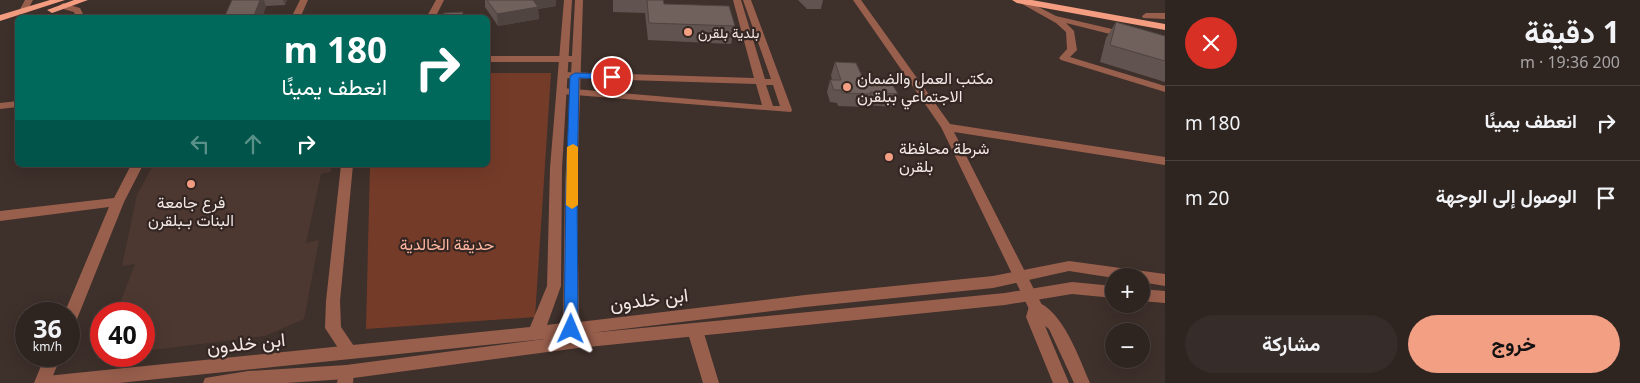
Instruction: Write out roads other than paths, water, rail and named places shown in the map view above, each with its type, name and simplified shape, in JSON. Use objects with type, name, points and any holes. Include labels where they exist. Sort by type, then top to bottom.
[{"type":"highway","points":[[25,14],[62,3],[83,0]]},
{"type":"highway","points":[[1018,0],[1165,27]]},
{"type":"highway","points":[[1064,0],[1165,20]]},
{"type":"highway","points":[[0,18],[15,16]]},
{"type":"highway","points":[[0,26],[15,22]]},
{"type":"street","points":[[25,14],[29,0]]},
{"type":"street","points":[[296,15],[304,0]]},
{"type":"street","points":[[432,15],[440,0]]},
{"type":"street","points":[[568,0],[570,59]]},
{"type":"street","points":[[571,329],[568,91],[570,59],[579,0]]},
{"type":"street","points":[[736,0],[768,108]]},
{"type":"street","points":[[568,91],[787,110],[747,0]]},
{"type":"street","points":[[857,0],[900,65],[946,127],[1032,301],[1055,324],[1082,383]]},
{"type":"street","points":[[1018,0],[1059,21],[1070,31],[1072,50],[1064,58],[1165,89]]},
{"type":"street","points":[[62,3],[77,10],[80,15]]},
{"type":"street","points":[[1048,16],[1136,37]]},
{"type":"street","points":[[1146,16],[1165,16]]},
{"type":"street","points":[[490,59],[570,59]]},
{"type":"street","points":[[569,75],[777,82]]},
{"type":"street","points":[[536,333],[554,286],[556,168],[568,91]]},
{"type":"street","points":[[0,106],[15,104]]},
{"type":"street","points":[[946,127],[1165,162]]},
{"type":"street","points":[[76,302],[118,202],[137,167]]},
{"type":"street","points":[[347,167],[332,328],[350,352]]},
{"type":"street","points":[[0,216],[118,202]]},
{"type":"street","name":"ابن خلدون","points":[[46,383],[536,333],[993,282],[1069,266],[1165,280]]},
{"type":"street","name":"ابن خلدون","points":[[211,383],[247,380],[346,378],[578,341],[1006,299],[1032,301],[1072,288],[1105,291]]},
{"type":"street","points":[[1150,296],[1165,297]]},
{"type":"street","points":[[1032,301],[1034,318],[1061,383]]},
{"type":"street","points":[[695,330],[711,383]]},
{"type":"street","points":[[42,383],[49,367]]},
{"type":"place","name":"بلدية بلقرن","points":[[688,32]]},
{"type":"place","name":"مكتب العمل والضمان الاجتماعي ببلقرن","points":[[847,87]]},
{"type":"place","name":"شرطة محافظة بلقرن","points":[[889,157]]},
{"type":"place","name":"فرع جامعة البنات بـبلقرن","points":[[191,184]]},
{"type":"park label","name":"حديقة الخالدية","points":[[447,244]]}]
